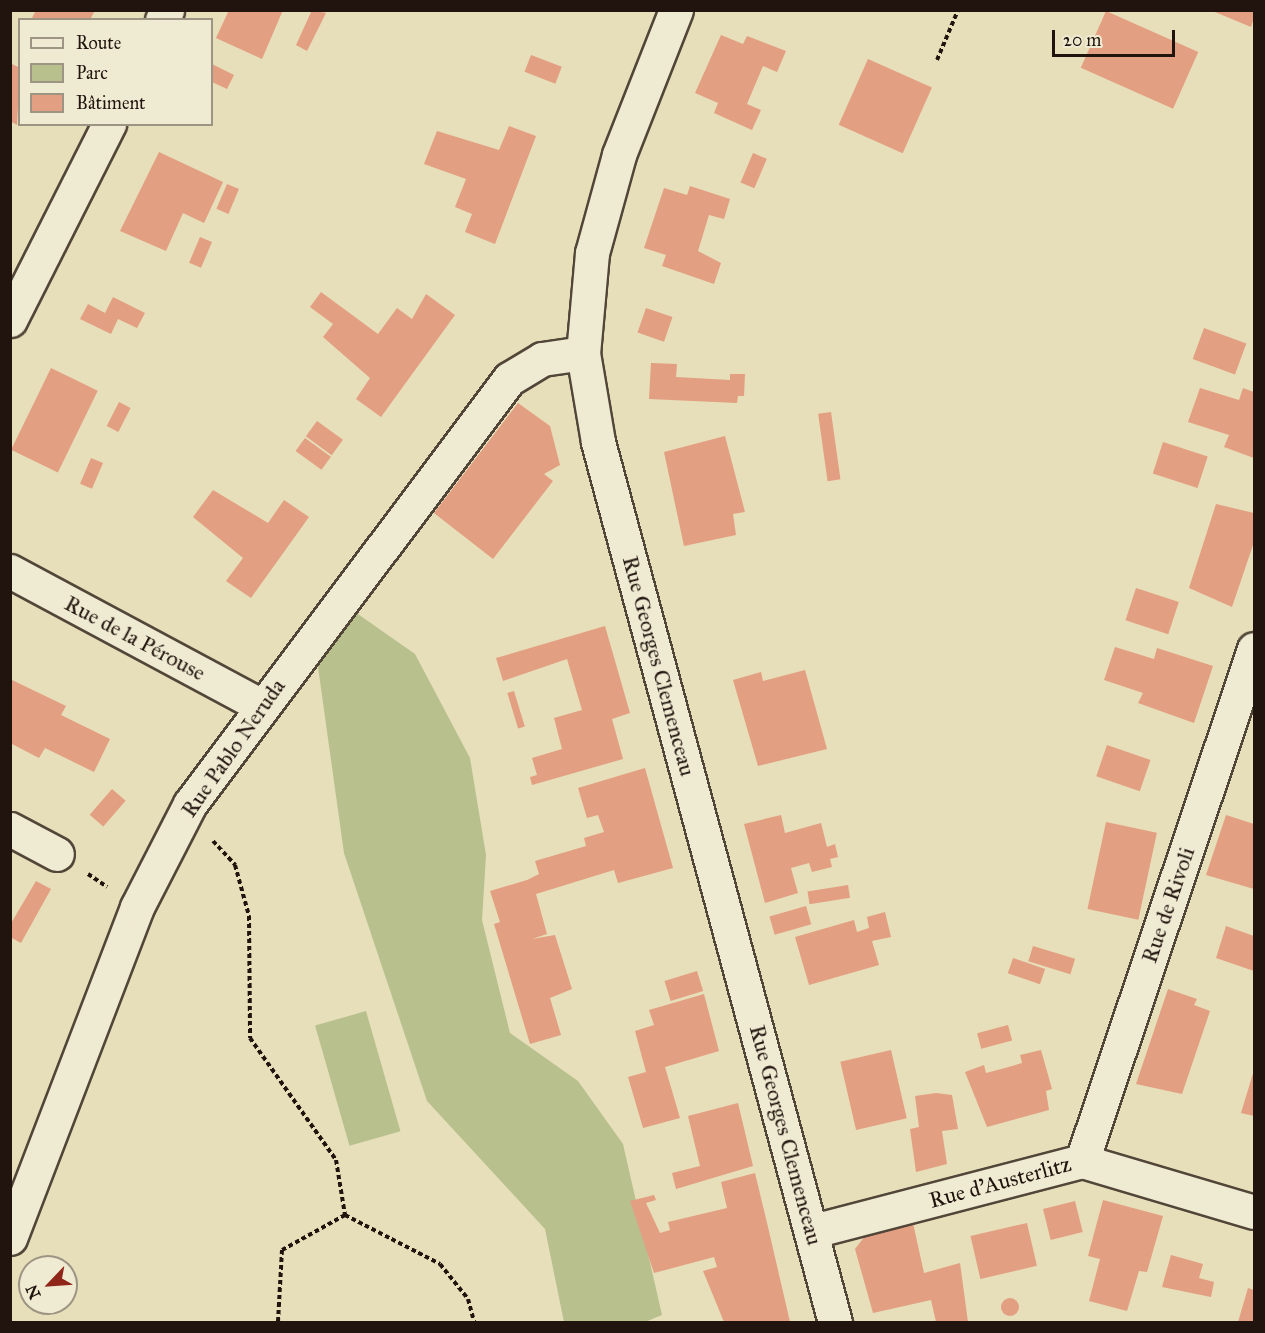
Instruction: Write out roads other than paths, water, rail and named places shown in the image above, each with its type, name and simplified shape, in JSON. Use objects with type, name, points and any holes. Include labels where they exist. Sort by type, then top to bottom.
[{"type":"street","name":"Rue Georges Clemenceau","points":[[676,10],[619,155],[592,253],[583,353],[598,442],[813,1231],[835,1323]]},
{"type":"street","points":[[10,320],[108,126]]},
{"type":"street","name":"Rue Pablo Neruda","points":[[10,1238],[137,907],[182,822],[260,705],[509,379],[542,359],[583,353]]},
{"type":"street","name":"Rue de la Pérouse","points":[[10,571],[260,705]]},
{"type":"street","name":"Rue de Rivoli","points":[[1082,1161],[1254,649]]},
{"type":"street","points":[[10,829],[57,854]]},
{"type":"street","name":"Rue d'Austerlitz","points":[[813,1231],[1082,1161],[1254,1212]]}]
